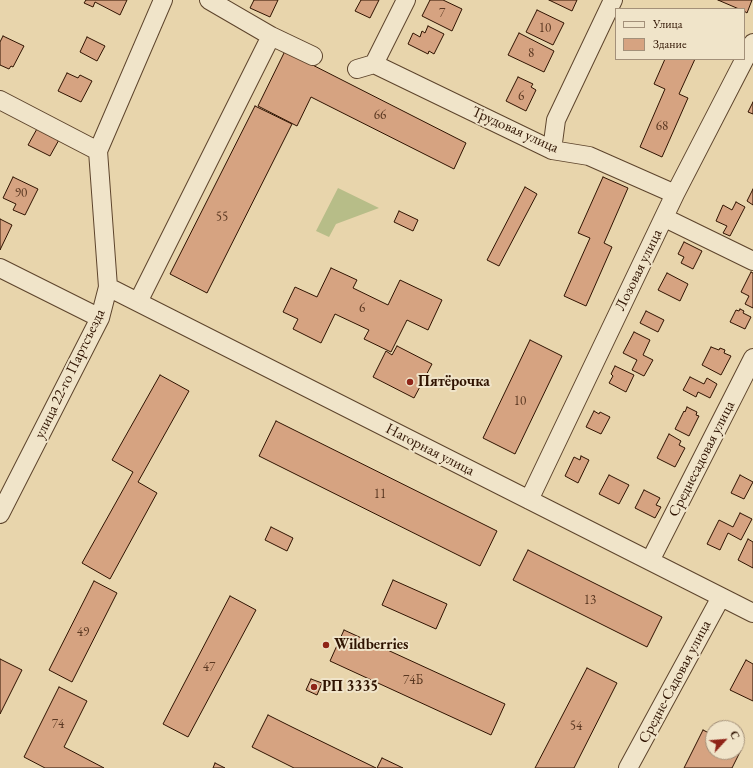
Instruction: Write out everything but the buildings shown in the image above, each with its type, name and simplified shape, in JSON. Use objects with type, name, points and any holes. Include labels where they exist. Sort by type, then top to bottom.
[{"type":"street","name":"улица 22-го Партсъезда","points":[[0,514],[100,318],[108,287],[98,151],[163,0]]},
{"type":"street","points":[[209,0],[271,36],[313,56]]},
{"type":"street","points":[[357,69],[374,64],[406,0]]},
{"type":"street","points":[[552,150],[556,120],[613,0]]},
{"type":"street","points":[[138,302],[271,36]]},
{"type":"street","name":"Лозовая улица","points":[[745,58],[753,43]]},
{"type":"street","name":"Лозовая улица","points":[[529,500],[675,194],[744,60]]},
{"type":"street","name":"Трудовая улица","points":[[374,64],[552,150],[589,156],[675,194]]},
{"type":"street","points":[[0,100],[98,151]]},
{"type":"street","points":[[664,218],[753,261]]},
{"type":"street","points":[[0,268],[100,318]]},
{"type":"street","name":"Нагорная улица","points":[[108,287],[753,613]]},
{"type":"street","name":"Среднесадовая улица","points":[[650,561],[753,358]]},
{"type":"street","name":"Средне-Садовая улица","points":[[628,768],[721,597]]},
{"type":"green space","points":[[338,188],[379,208],[336,224],[329,237],[316,231]]},
{"type":"place","name":"Пятёрочка","points":[[410,382]]},
{"type":"place","name":"Wildberries","points":[[326,645]]},
{"type":"place","name":"РП 3335","points":[[314,687]]}]
